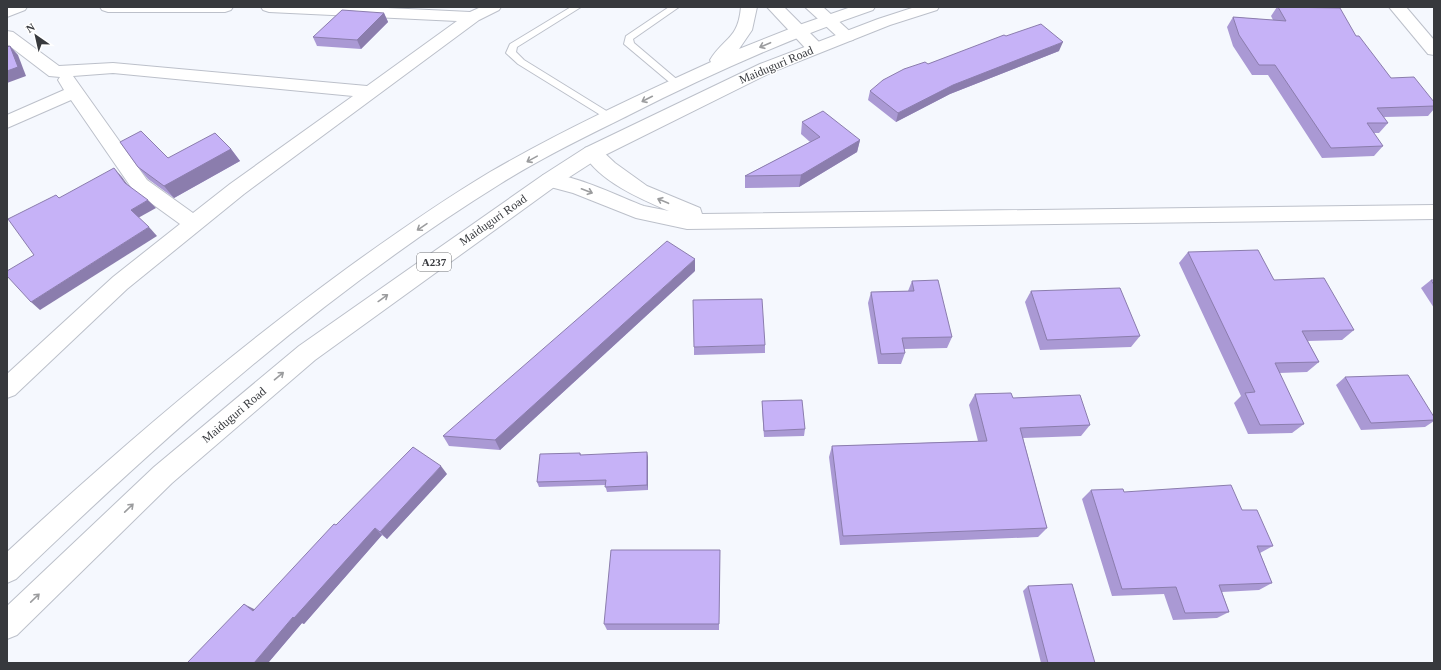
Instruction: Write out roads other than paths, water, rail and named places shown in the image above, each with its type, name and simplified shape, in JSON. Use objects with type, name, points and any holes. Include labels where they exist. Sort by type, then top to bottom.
[{"type":"main road","points":[[7,12],[19,7]]},
{"type":"main road","points":[[108,7],[225,7]]},
{"type":"main road","points":[[269,7],[473,17]]},
{"type":"main road","points":[[7,388],[120,283],[237,189],[473,17],[493,7]]},
{"type":"main road","points":[[707,69],[741,38],[748,21],[749,7]]},
{"type":"main road","points":[[775,7],[797,32],[815,48]]},
{"type":"main road","name":"Maiduguri Road","points":[[8,567],[104,478],[233,368],[360,269],[478,189],[610,117],[707,69],[797,32],[820,13],[867,7]]},
{"type":"main road","name":"Maiduguri Road","points":[[7,625],[163,475],[307,353],[550,180],[592,153],[700,98],[766,68],[884,22],[931,7]]},
{"type":"main road","points":[[1397,7],[1434,50]]},
{"type":"main road","points":[[820,13],[847,36]]},
{"type":"main road","points":[[7,36],[55,72],[113,68],[370,92]]},
{"type":"main road","points":[[62,72],[74,92],[140,185],[194,224]]},
{"type":"main road","points":[[7,122],[74,92]]},
{"type":"main road","points":[[592,153],[608,168],[640,191],[712,221]]},
{"type":"main road","points":[[550,180],[579,188],[643,213],[687,222],[1434,212]]},
{"type":"lane","points":[[577,7],[513,46],[511,53],[520,62],[610,117]]},
{"type":"lane","points":[[675,7],[629,38],[629,44],[677,84]]}]
